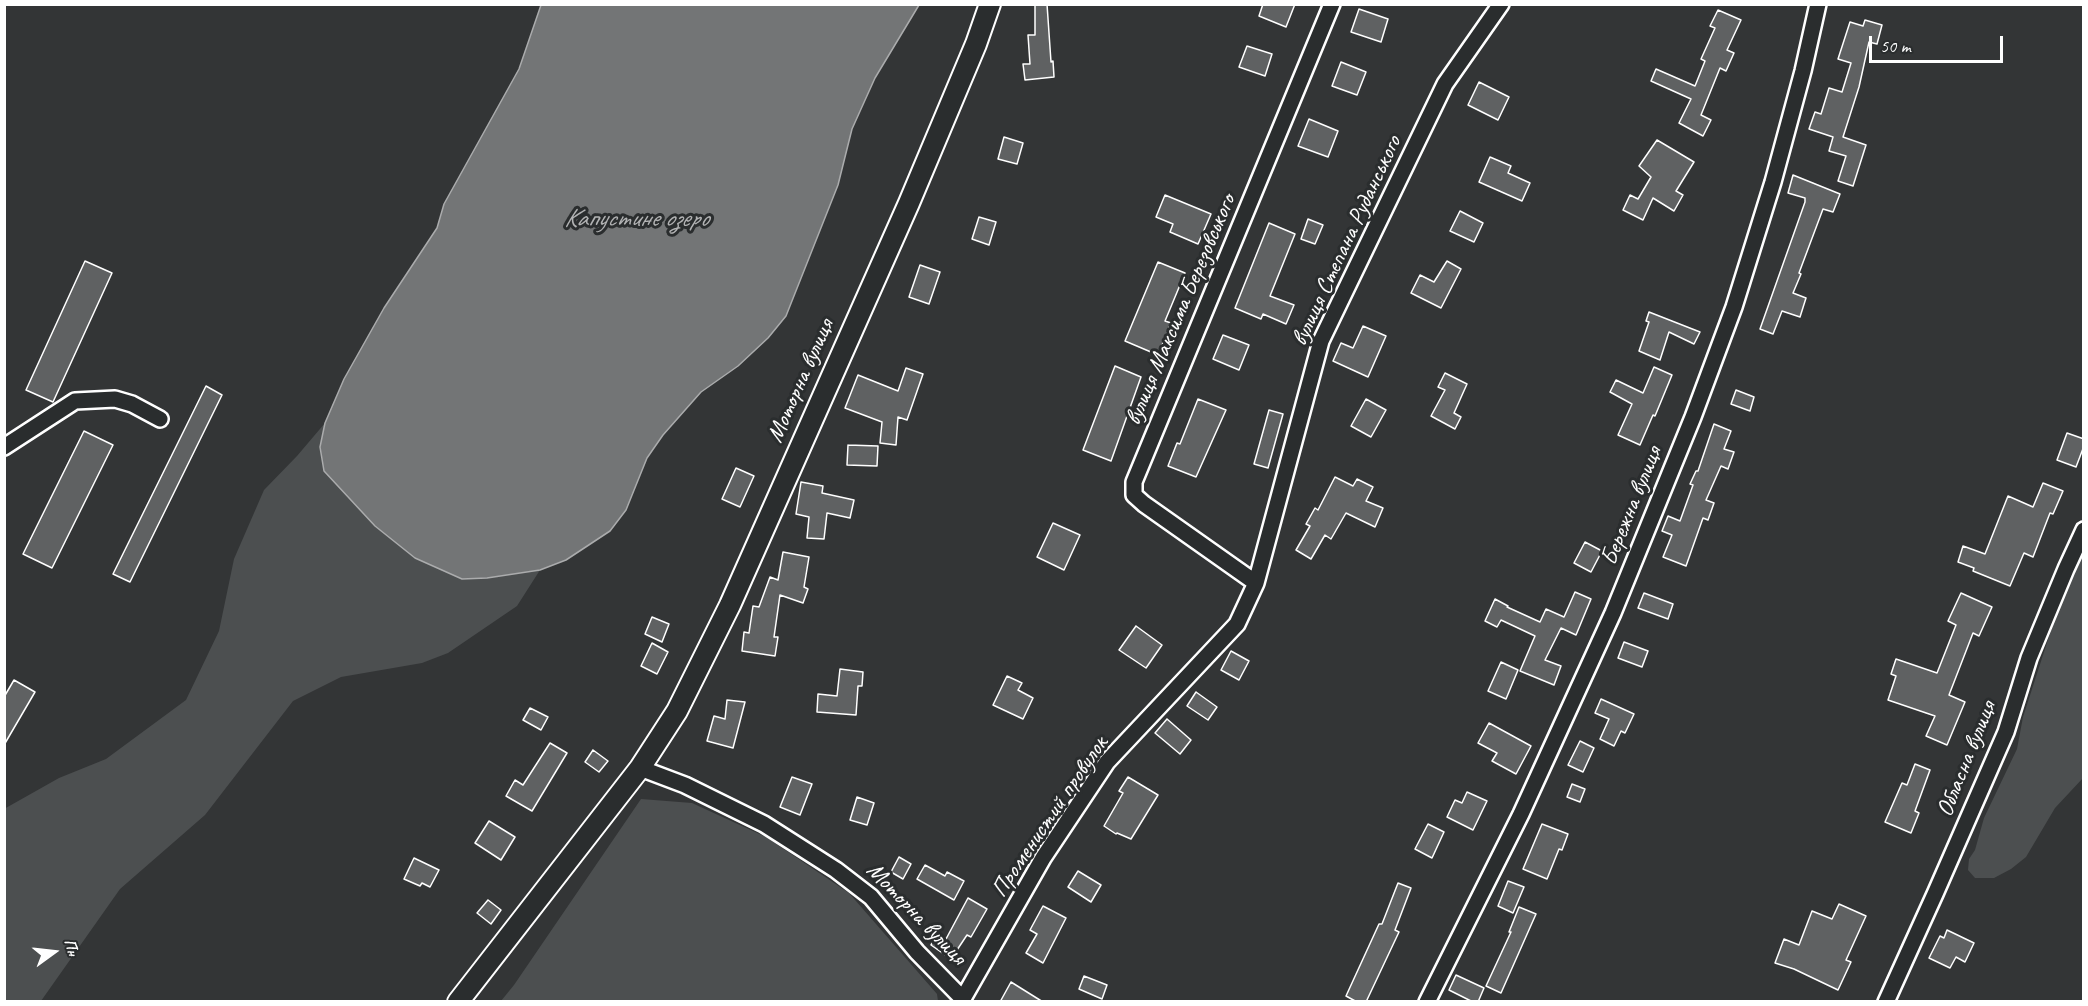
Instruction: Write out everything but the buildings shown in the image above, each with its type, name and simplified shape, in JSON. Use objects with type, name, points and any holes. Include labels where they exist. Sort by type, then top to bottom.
[{"type":"street","name":"Моторна вулиця","points":[[458,1002],[640,768],[676,711],[730,604],[909,203],[976,44],[990,4]]},
{"type":"street","name":"вулиця Максима Березовського","points":[[1256,583],[1144,504],[1134,495],[1134,482],[1332,4]]},
{"type":"street","name":"вулиця Степана Руданського","points":[[1256,583],[1321,341],[1445,84],[1501,4]]},
{"type":"street","name":"Бережна вулиця","points":[[1427,1002],[1521,814],[1608,623],[1693,417],[1734,306],[1773,182],[1803,71],[1818,4]]},
{"type":"street","points":[[4,447],[75,401],[115,399],[132,404],[160,419]]},
{"type":"street","name":"Обласна вулиця","points":[[1886,1002],[2006,732],[2029,658],[2066,568],[2084,531]]},
{"type":"street","name":"Променистий провулок","points":[[961,1000],[1043,858],[1107,762],[1237,624],[1256,583]]},
{"type":"street","name":"Моторна вулиця","points":[[640,768],[686,785],[764,824],[836,870],[871,897],[961,1000]]},
{"type":"shaded area","points":[[325,423],[320,447],[462,579],[487,578],[540,570],[517,606],[448,653],[422,663],[341,677],[293,701],[205,815],[120,889],[41,1001],[5,1001],[4,809],[59,778],[106,759],[186,700],[219,631],[234,559],[264,490]]},
{"type":"shaded area","points":[[2083,548],[2083,778],[2055,808],[2026,857],[2011,869],[1994,878],[1975,878],[1968,870],[1969,859],[1975,850],[1984,818],[2017,749],[2023,717],[2065,587]]},
{"type":"shaded area","points":[[641,799],[692,803],[766,837],[849,893],[937,994],[938,1001],[501,1001]]},
{"type":"water","name":"Капустине озеро","points":[[541,5],[919,5],[875,78],[852,129],[838,185],[786,316],[768,338],[738,366],[701,392],[663,435],[647,458],[626,510],[610,531],[566,560],[540,570],[487,578],[462,579],[415,558],[375,526],[324,471],[320,447],[325,423],[344,379],[384,308],[437,228],[444,204],[519,69]]}]
